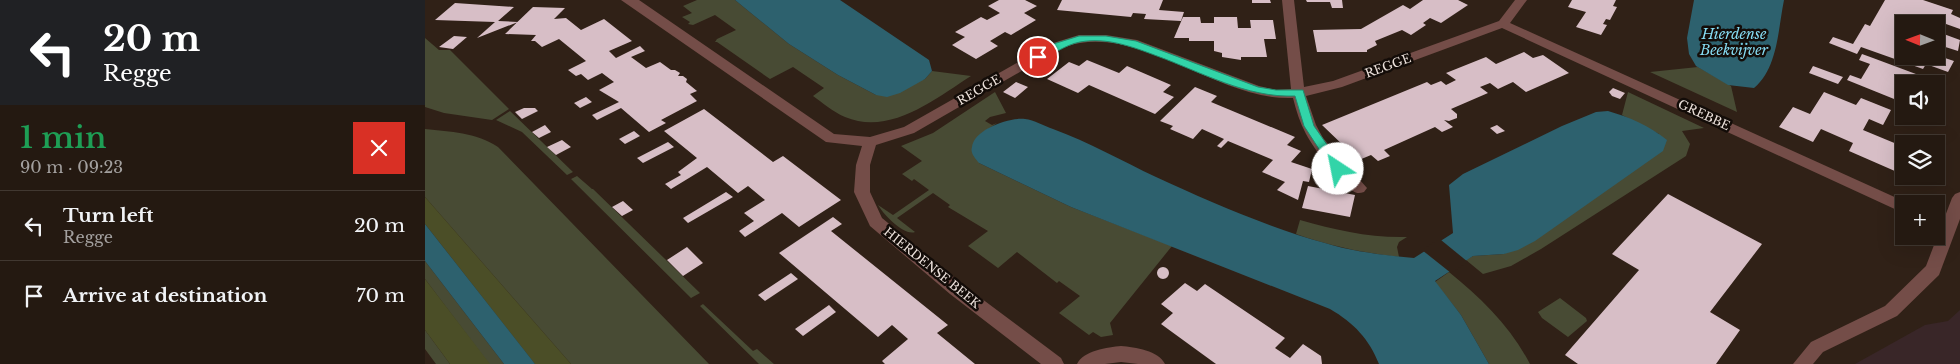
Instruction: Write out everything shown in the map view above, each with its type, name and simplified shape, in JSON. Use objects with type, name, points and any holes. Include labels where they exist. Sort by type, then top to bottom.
[{"type":"street","name":"REGGE","points":[[627,0],[634,2],[831,139],[870,142],[909,130],[1054,47],[1079,39],[1106,38],[1133,44],[1255,89],[1276,94],[1299,93],[1337,84],[1503,24]]},
{"type":"street","points":[[1288,0],[1299,93],[1309,126],[1338,169],[1359,188]]},
{"type":"street","points":[[1503,24],[1521,0]]},
{"type":"street","name":"GREBBE","points":[[1503,24],[1895,203]]},
{"type":"street","name":"HIERDENSE BEEK","points":[[870,142],[863,165],[862,192],[876,222],[956,289],[1055,364]]},
{"type":"street","points":[[1945,220],[1960,198]]},
{"type":"street","points":[[1802,364],[1817,346],[1891,311],[1933,270],[1938,245]]},
{"type":"street","points":[[1086,364],[1104,356],[1123,353],[1142,356],[1156,364]]},
{"type":"shaded area","points":[[1960,310],[1960,364],[1855,364],[1925,325],[1948,321]]},
{"type":"green space","points":[[697,0],[735,0],[789,44],[838,75],[876,95],[925,79],[932,71],[971,76],[911,112],[879,122],[862,122],[845,117],[813,96],[824,88],[793,67],[770,79],[715,42],[717,39],[736,30],[715,15],[693,25],[688,24],[690,22],[682,17],[692,13],[683,6]]},
{"type":"green space","points":[[425,38],[439,50],[450,50],[509,109],[492,120],[444,113],[425,107]]},
{"type":"green space","points":[[1698,67],[1731,86],[1737,112],[1650,72]]},
{"type":"green space","points":[[995,92],[1006,113],[990,117],[985,121],[992,125],[997,123],[982,133],[979,163],[1071,207],[1172,246],[1110,323],[1113,335],[1101,337],[1093,332],[1089,335],[1059,313],[1080,296],[1059,281],[1057,283],[1017,252],[998,268],[968,246],[988,231],[948,207],[950,205],[933,193],[897,218],[915,232],[905,231],[900,228],[889,219],[878,205],[893,215],[929,190],[914,179],[912,181],[902,174],[922,161],[901,146],[933,133]]},
{"type":"green space","points":[[1628,92],[1704,128],[1682,131],[1690,144],[1686,156],[1541,249],[1511,266],[1483,274],[1466,260],[1473,256],[1504,254],[1659,134],[1622,115]]},
{"type":"green space","points":[[510,111],[573,172],[567,175],[522,132],[496,120]]},
{"type":"green space","points":[[425,129],[481,138],[498,147],[709,364],[571,364],[425,197]]},
{"type":"green space","points":[[577,176],[593,189],[700,293],[691,298],[571,179]]},
{"type":"green space","points":[[425,197],[571,364],[535,364],[425,224]]},
{"type":"green space","points":[[1300,220],[1353,233],[1407,237],[1399,242],[1397,247],[1399,257],[1373,253],[1334,245],[1296,234]]},
{"type":"green space","points":[[425,261],[504,364],[489,364],[425,279]]},
{"type":"green space","points":[[1449,272],[1473,292],[1504,325],[1514,337],[1530,364],[1489,364],[1461,315],[1435,282]]},
{"type":"green space","points":[[425,279],[490,364],[450,364],[425,330]]},
{"type":"green space","points":[[1560,298],[1586,318],[1587,321],[1568,337],[1542,318],[1538,312]]},
{"type":"green space","points":[[703,304],[753,351],[757,349],[774,364],[759,364],[700,306]]},
{"type":"green space","points":[[425,330],[450,364],[436,364],[425,349]]},
{"type":"water","points":[[735,0],[840,0],[929,60],[932,71],[925,79],[900,93],[887,97],[876,95],[838,75],[789,44]]},
{"type":"water","name":"Hierdense Beekvijver","points":[[1694,0],[1784,0],[1776,47],[1772,59],[1762,80],[1754,88],[1728,85],[1696,66],[1689,54],[1687,38]]},
{"type":"water","points":[[1608,111],[1639,122],[1654,130],[1667,140],[1663,151],[1535,241],[1518,250],[1504,254],[1473,256],[1435,281],[1461,315],[1489,364],[1379,364],[1371,347],[1360,332],[1330,309],[1071,207],[979,163],[972,151],[974,141],[986,130],[1002,122],[1018,119],[1028,120],[1079,140],[1197,195],[1283,230],[1347,249],[1414,258],[1453,233],[1449,185],[1463,174],[1562,126],[1596,112]]},
{"type":"water","points":[[425,224],[535,364],[504,364],[425,261]]},
{"type":"pier","points":[[1439,239],[1468,262],[1451,273],[1422,250]]},
{"type":"building","points":[[999,0],[1025,0],[1037,6],[1024,13],[1036,20],[1011,35],[1005,32],[990,41],[998,46],[976,59],[952,45],[965,37],[955,32],[981,17],[987,20],[1000,13],[988,6]]},
{"type":"building","points":[[1062,0],[1163,0],[1159,10],[1184,12],[1181,21],[1144,19],[1146,14],[1133,13],[1131,17],[1057,10]]},
{"type":"building","points":[[1252,0],[1270,0],[1271,3],[1252,3]]},
{"type":"building","points":[[1306,0],[1342,0],[1343,8],[1332,8],[1330,2],[1307,2]]},
{"type":"building","points":[[1423,0],[1458,0],[1468,5],[1441,23],[1430,18],[1423,23],[1426,25],[1411,35],[1402,30],[1375,41],[1377,45],[1367,50],[1367,52],[1317,52],[1313,30],[1361,29],[1403,5],[1410,9]]},
{"type":"building","points":[[1572,0],[1616,0],[1613,6],[1617,7],[1610,20],[1606,19],[1603,24],[1607,25],[1601,35],[1576,27],[1586,12],[1568,7]]},
{"type":"building","points":[[1885,0],[1923,0],[1953,10],[1951,14],[1960,18],[1960,29],[1946,24],[1945,26],[1945,15],[1895,15],[1895,59],[1861,47],[1857,54],[1829,43],[1833,37],[1853,44],[1865,24],[1870,26]]},
{"type":"building","points":[[455,3],[514,7],[498,21],[518,22],[477,38],[495,22],[435,20]]},
{"type":"building","points":[[533,7],[565,8],[554,19],[566,18],[581,30],[604,19],[632,41],[609,51],[616,58],[640,46],[645,51],[631,57],[646,68],[660,62],[671,70],[680,73],[678,76],[683,76],[687,79],[686,82],[697,91],[690,94],[697,101],[661,120],[666,123],[649,132],[621,108],[597,120],[592,115],[619,102],[599,90],[614,82],[602,73],[588,80],[581,74],[576,76],[568,70],[586,61],[559,39],[542,47],[535,41],[531,41],[536,35],[505,34]]},
{"type":"building","points":[[1183,17],[1200,17],[1201,23],[1214,23],[1214,17],[1237,17],[1238,28],[1251,28],[1250,20],[1273,20],[1276,39],[1264,39],[1267,57],[1241,57],[1241,60],[1222,57],[1222,53],[1214,51],[1214,41],[1189,41],[1189,38],[1174,38]]},
{"type":"building","points":[[1945,34],[1960,40],[1958,51],[1945,47]]},
{"type":"building","points":[[454,36],[467,37],[453,49],[439,47]]},
{"type":"building","points":[[1524,52],[1533,58],[1543,55],[1569,73],[1526,92],[1513,82],[1498,89],[1490,83],[1480,87],[1488,93],[1451,109],[1457,114],[1457,118],[1449,121],[1444,120],[1453,127],[1442,132],[1435,127],[1384,150],[1390,156],[1378,161],[1371,155],[1347,165],[1335,153],[1346,148],[1322,125],[1427,82],[1431,85],[1441,81],[1446,85],[1456,80],[1446,73],[1486,57],[1496,64]]},
{"type":"building","points":[[1862,54],[1919,75],[1895,75],[1895,99],[1847,80],[1850,75],[1861,79],[1870,64],[1859,60]]},
{"type":"building","points":[[1945,58],[1954,61],[1948,72],[1929,65],[1945,65]]},
{"type":"building","points":[[1087,60],[1119,73],[1127,66],[1171,85],[1163,92],[1174,97],[1155,114],[1089,85],[1078,93],[1047,79],[1069,62],[1079,66]]},
{"type":"building","points":[[1912,65],[1925,65],[1923,69]]},
{"type":"building","points":[[1813,66],[1843,77],[1838,84],[1809,73]]},
{"type":"building","points":[[1016,82],[1028,87],[1015,98],[1003,92]]},
{"type":"building","points":[[1195,87],[1217,96],[1211,102],[1295,137],[1287,145],[1301,151],[1291,162],[1312,169],[1309,182],[1303,181],[1298,200],[1277,190],[1285,182],[1262,172],[1273,160],[1228,141],[1221,148],[1217,146],[1224,139],[1202,129],[1193,139],[1170,129],[1173,126],[1160,121]]},
{"type":"building","points":[[1613,88],[1625,93],[1620,99],[1612,96],[1609,92]]},
{"type":"building","points":[[1824,92],[1856,105],[1861,98],[1891,110],[1883,125],[1869,119],[1863,130],[1895,143],[1895,171],[1849,151],[1853,143],[1821,129],[1813,142],[1779,127],[1793,107],[1810,114]]},
{"type":"building","points":[[586,97],[592,102],[580,108],[574,103]]},
{"type":"building","points":[[524,108],[535,108],[538,111],[522,119],[515,112]]},
{"type":"building","points":[[704,109],[773,162],[783,156],[841,200],[799,227],[782,213],[745,237],[739,231],[754,221],[744,213],[765,200],[748,186],[738,193],[707,167],[671,189],[665,184],[681,175],[678,172],[697,158],[664,131]]},
{"type":"building","points":[[545,125],[551,132],[539,138],[532,132]]},
{"type":"building","points":[[1497,125],[1505,131],[1497,134],[1490,128]]},
{"type":"building","points":[[634,131],[640,136],[625,144],[619,139]]},
{"type":"building","points":[[562,140],[571,147],[556,155],[547,147]]},
{"type":"building","points":[[668,142],[674,147],[643,163],[637,158]]},
{"type":"building","points":[[1308,186],[1355,195],[1350,217],[1302,208]]},
{"type":"building","points":[[726,192],[733,197],[688,223],[683,218]]},
{"type":"building","points":[[1668,194],[1762,244],[1710,312],[1740,330],[1716,364],[1578,364],[1565,355],[1639,270],[1612,254]]},
{"type":"building","points":[[623,201],[633,210],[622,216],[612,207]]},
{"type":"building","points":[[833,217],[842,224],[831,231],[948,325],[937,333],[975,364],[885,364],[882,361],[908,339],[892,325],[878,337],[779,253]]},
{"type":"building","points":[[687,247],[703,263],[683,276],[667,260]]},
{"type":"building","points":[[1161,267],[1165,267],[1169,273],[1165,279],[1161,279],[1157,275],[1157,271]]},
{"type":"building","points":[[791,273],[798,279],[765,301],[758,295]]},
{"type":"building","points":[[1185,283],[1197,291],[1205,284],[1285,338],[1275,348],[1290,358],[1303,344],[1321,356],[1322,364],[1216,364],[1161,324],[1173,313],[1161,304]]},
{"type":"building","points":[[829,305],[836,312],[803,336],[795,329]]},
{"type":"route","points":[[1038,57],[1054,47],[1079,39],[1106,38],[1133,44],[1255,89],[1276,94],[1299,93],[1309,126],[1338,169]]}]
